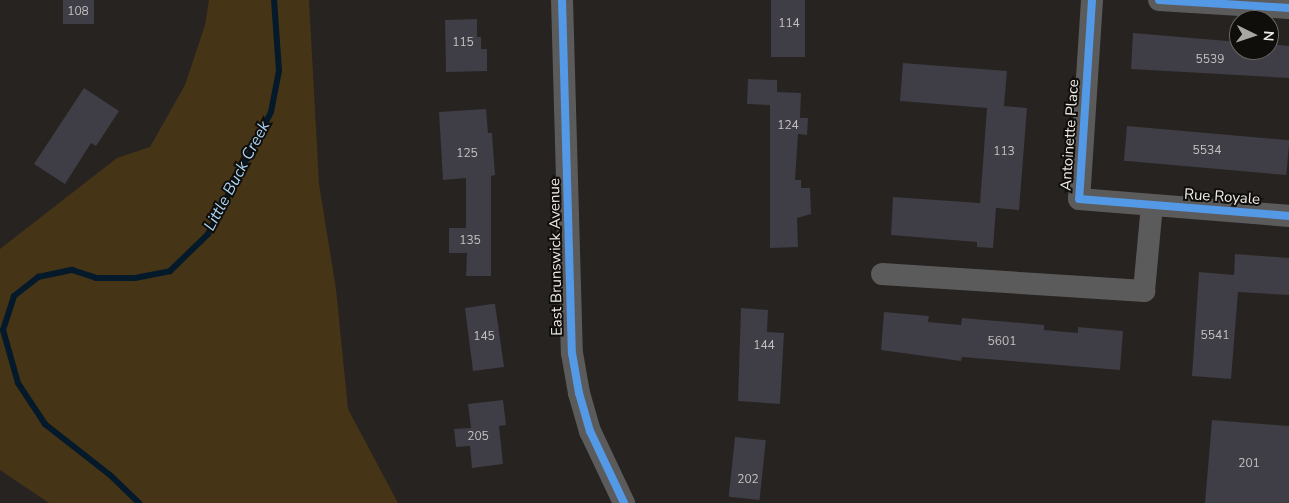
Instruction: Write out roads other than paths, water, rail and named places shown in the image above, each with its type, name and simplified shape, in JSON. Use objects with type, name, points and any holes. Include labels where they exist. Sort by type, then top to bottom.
[{"type":"street","name":"East Brunswick Avenue","points":[[562,0],[572,353],[579,393],[590,431],[624,503]]},
{"type":"street","name":"Antoinette Place","points":[[1092,0],[1079,199],[1152,205]]},
{"type":"street","points":[[1159,0],[1289,8]]},
{"type":"street","name":"Rue Royale","points":[[1152,205],[1289,216]]},
{"type":"street","points":[[882,274],[1144,291],[1152,205]]},
{"type":"waterway","name":"Little Buck Creek","points":[[139,503],[110,475],[45,424],[18,383],[3,330],[14,296],[38,277],[72,270],[96,278],[135,278],[170,271],[208,234],[271,112],[279,71],[274,0]]}]
